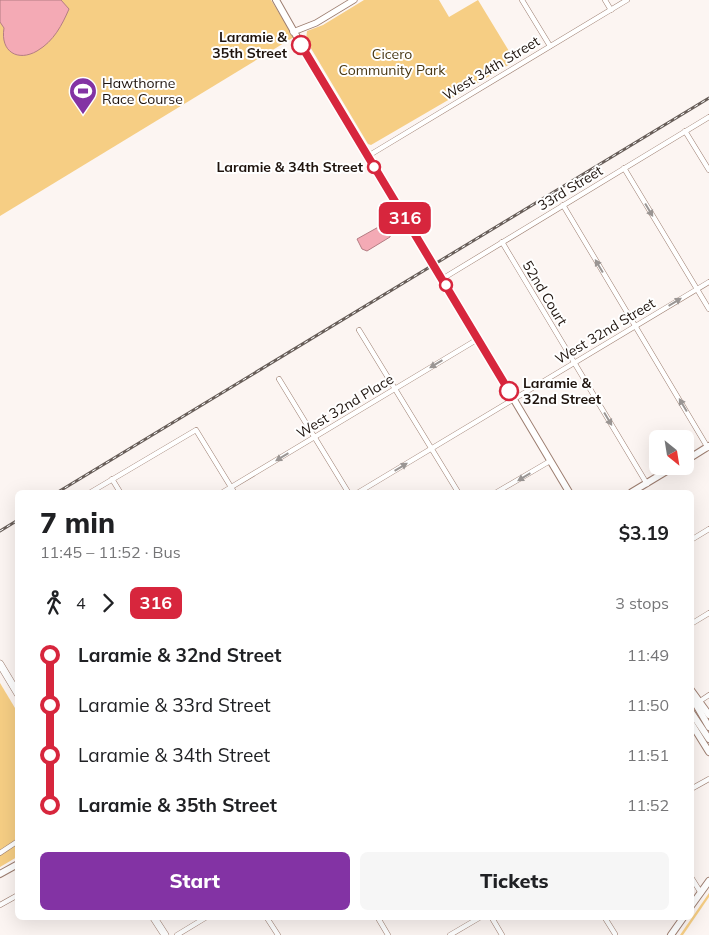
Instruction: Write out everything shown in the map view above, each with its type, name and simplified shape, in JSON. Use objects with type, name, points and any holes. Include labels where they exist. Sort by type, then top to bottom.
[{"type":"main road","points":[[276,0],[293,32],[422,246]]},
{"type":"main road","points":[[436,269],[568,490]]},
{"type":"main road","points":[[694,455],[709,447]]},
{"type":"main road","points":[[636,490],[662,475]]},
{"type":"main road","points":[[0,664],[14,681]]},
{"type":"main road","points":[[694,693],[709,715]]},
{"type":"main road","points":[[694,701],[709,727]]},
{"type":"main road","points":[[694,716],[709,739]]},
{"type":"main road","points":[[694,728],[709,752]]},
{"type":"main road","points":[[0,874],[15,866]]},
{"type":"main road","points":[[694,902],[709,881]]},
{"type":"main road","points":[[155,920],[165,935]]},
{"type":"main road","points":[[671,935],[682,920]]},
{"type":"street","points":[[293,32],[316,23],[354,0]]},
{"type":"street","points":[[522,0],[550,46]]},
{"type":"street","points":[[605,0],[611,10]]},
{"type":"street","name":"West 34th Street","points":[[368,156],[627,0]]},
{"type":"street","name":"33rd Street","points":[[442,279],[709,117]]},
{"type":"street","points":[[685,131],[709,170]]},
{"type":"street","points":[[624,168],[709,309]]},
{"type":"street","points":[[563,205],[709,447]]},
{"type":"street","name":"52nd Court","points":[[502,242],[647,484]]},
{"type":"street","name":"West 32nd Street","points":[[362,490],[709,282]]},
{"type":"street","points":[[359,330],[457,490]]},
{"type":"street","name":"West 32nd Place","points":[[232,490],[478,339]]},
{"type":"street","points":[[279,379],[347,490]]},
{"type":"street","points":[[94,490],[196,430],[232,490]]},
{"type":"street","points":[[500,490],[550,461]]},
{"type":"street","points":[[112,480],[119,490]]},
{"type":"street","points":[[694,538],[709,529]]},
{"type":"street","points":[[694,622],[709,613]]},
{"type":"street","points":[[700,700],[709,695]]},
{"type":"street","points":[[694,788],[709,779]]},
{"type":"street","points":[[0,854],[15,843]]},
{"type":"street","points":[[694,882],[701,893]]},
{"type":"street","points":[[0,905],[15,897]]},
{"type":"street","points":[[177,935],[202,920]]},
{"type":"street","points":[[268,920],[278,935]]},
{"type":"street","points":[[379,920],[388,935]]},
{"type":"street","points":[[450,935],[476,920]]},
{"type":"street","points":[[493,920],[502,935]]},
{"type":"street","points":[[606,920],[615,934]]},
{"type":"green space","name":"Hawthorne Race Course","points":[[0,0],[271,0],[294,37],[0,216]]},
{"type":"green space","name":"Cicero Community Park","points":[[364,0],[439,0],[449,17],[478,0],[515,61],[371,145],[368,144],[306,40],[307,31],[323,25]]},
{"type":"green space","points":[[0,683],[15,708],[15,858],[0,867]]},
{"type":"green space","points":[[709,893],[709,897],[694,919],[694,915]]},
{"type":"green space","points":[[690,920],[693,920],[683,935],[680,935]]},
{"type":"shaded area","points":[[0,0],[61,0],[69,9],[53,38],[43,47],[30,54],[17,55],[8,49],[5,43],[3,36],[4,28],[0,22]]},
{"type":"shaded area","points":[[382,225],[386,225],[391,231],[390,237],[367,251],[362,249],[357,239]]},
{"type":"tunnel","points":[[422,246],[436,269]]},
{"type":"railway","points":[[61,490],[709,98]]},
{"type":"railway","points":[[0,531],[15,522]]},
{"type":"bus line","name":"316","points":[[301,45],[509,391]]},
{"type":"place","name":"Laramie & 35th Street","points":[[301,45]]},
{"type":"place","name":"Hawthorne Race Course","points":[[83,115]]},
{"type":"place","name":"Laramie & 34th Street","points":[[374,167]]},
{"type":"place","name":"Laramie & 32nd Street","points":[[509,391]]}]
